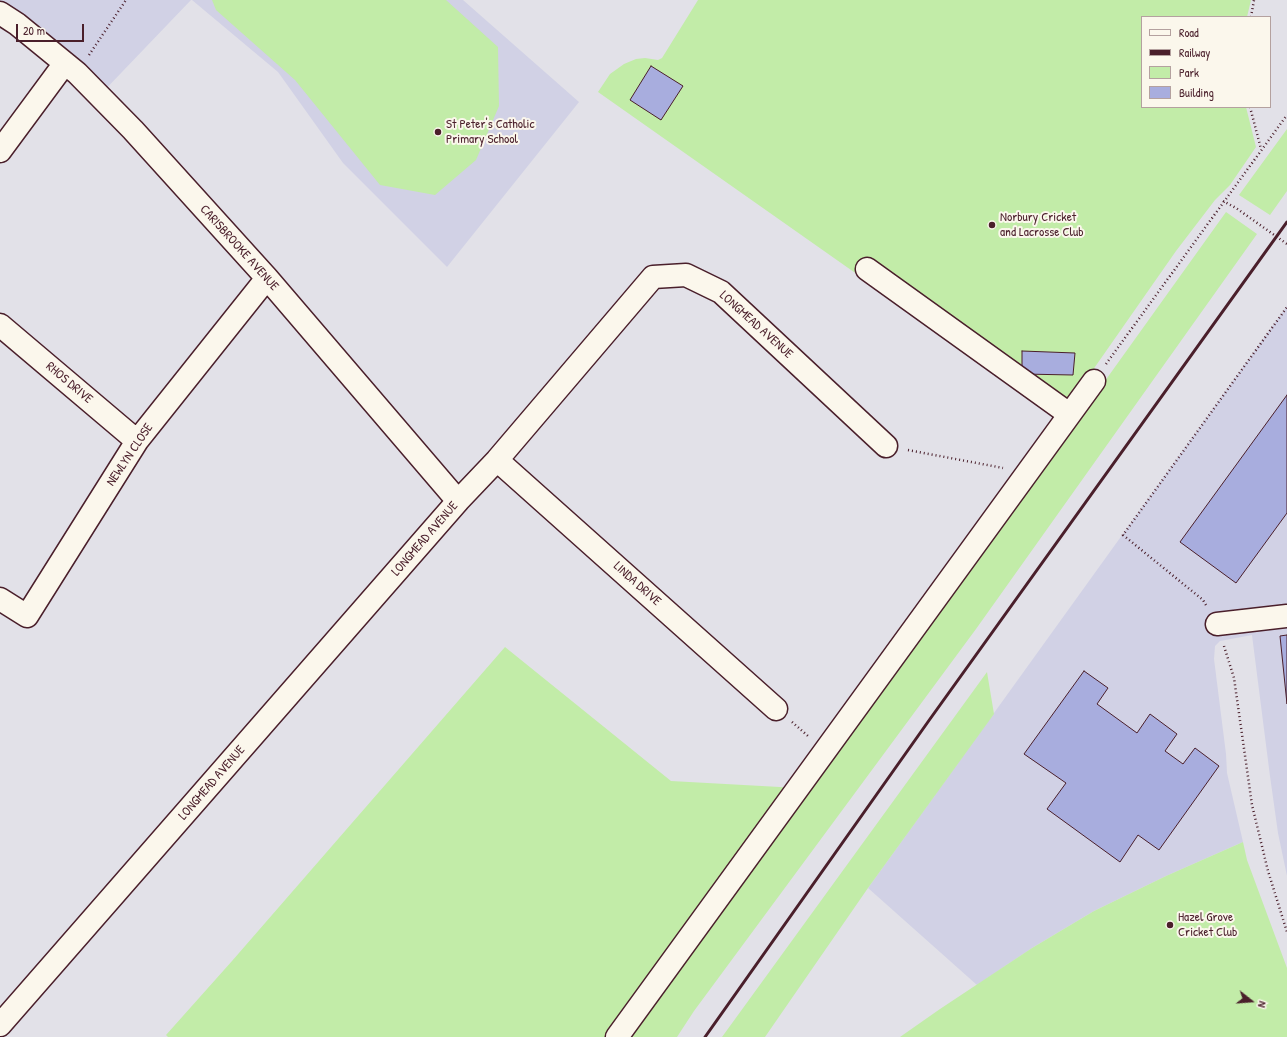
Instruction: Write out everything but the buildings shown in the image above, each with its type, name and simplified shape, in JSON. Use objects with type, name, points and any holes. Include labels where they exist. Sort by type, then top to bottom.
[{"type":"street","name":"CARISBROOKE AVENUE","points":[[0,14],[16,24],[71,68],[133,130],[267,278],[458,501]]},
{"type":"street","points":[[0,151],[71,68]]},
{"type":"street","points":[[866,269],[1069,414]]},
{"type":"street","name":"LONGMEAD AVENUE","points":[[0,1025],[458,501],[497,460],[653,277],[686,275],[721,292],[886,446]]},
{"type":"street","name":"NEWLYN CLOSE","points":[[0,599],[27,616],[137,441],[267,278]]},
{"type":"street","name":"RHOS DRIVE","points":[[0,325],[137,441]]},
{"type":"street","points":[[617,1037],[1094,381]]},
{"type":"street","name":"LINDA DRIVE","points":[[497,460],[776,708]]},
{"type":"street","points":[[1217,624],[1287,616]]},
{"type":"path","points":[[71,68],[126,0]]},
{"type":"path","points":[[1251,16],[1254,0]]},
{"type":"path","points":[[1250,108],[1262,149]]},
{"type":"path","points":[[1223,201],[1287,115]]},
{"type":"path","points":[[1094,381],[1227,198],[1223,201]]},
{"type":"path","points":[[1223,201],[1236,208],[1287,244]]},
{"type":"path","points":[[886,446],[1028,473]]},
{"type":"path","points":[[776,708],[825,751]]},
{"type":"shaded area","points":[[0,0],[191,0],[99,96],[0,13]]},
{"type":"shaded area","name":"St Peter's Catholic Primary School","points":[[192,0],[463,0],[579,102],[447,267],[343,163],[278,72]]},
{"type":"shaded area","points":[[1287,306],[1287,876],[1278,833],[1252,635],[1220,641],[1215,646],[1214,659],[1227,773],[1243,842],[1166,876],[1094,911],[1032,948],[977,985],[868,888]]},
{"type":"green space","name":"St Peter's Catholic Primary School","points":[[212,0],[446,0],[498,47],[499,106],[476,160],[435,195],[380,185],[295,80],[216,10]]},
{"type":"green space","name":"Norbury Cricket and Lacrosse Club","points":[[698,0],[1251,0],[1247,16],[1141,16],[1141,108],[1246,108],[1256,147],[1230,185],[1215,200],[1176,251],[1060,417],[598,92],[610,74],[624,64],[636,59],[645,58],[658,60],[662,58]]},
{"type":"green space","points":[[1287,129],[1287,191],[1270,215],[1239,195]]},
{"type":"green space","points":[[1226,212],[1257,234],[976,629],[694,1011],[677,1037],[626,1037],[1082,413]]},
{"type":"green space","points":[[505,647],[671,781],[798,788],[618,1037],[168,1037],[166,1035]]},
{"type":"green space","points":[[987,672],[994,714],[868,888],[765,1037],[722,1037]]},
{"type":"green space","name":"Hazel Grove Cricket Club","points":[[1243,842],[1247,860],[1287,968],[1287,1037],[900,1037],[1032,948],[1094,911],[1166,876]]},
{"type":"railway","points":[[705,1037],[930,719],[1287,222]]},
{"type":"place","name":"St Peter's Catholic Primary School","points":[[438,132]]},
{"type":"place","name":"Norbury Cricket and Lacrosse Club","points":[[992,225]]},
{"type":"place","name":"Hazel Grove Cricket Club","points":[[1170,925]]}]
